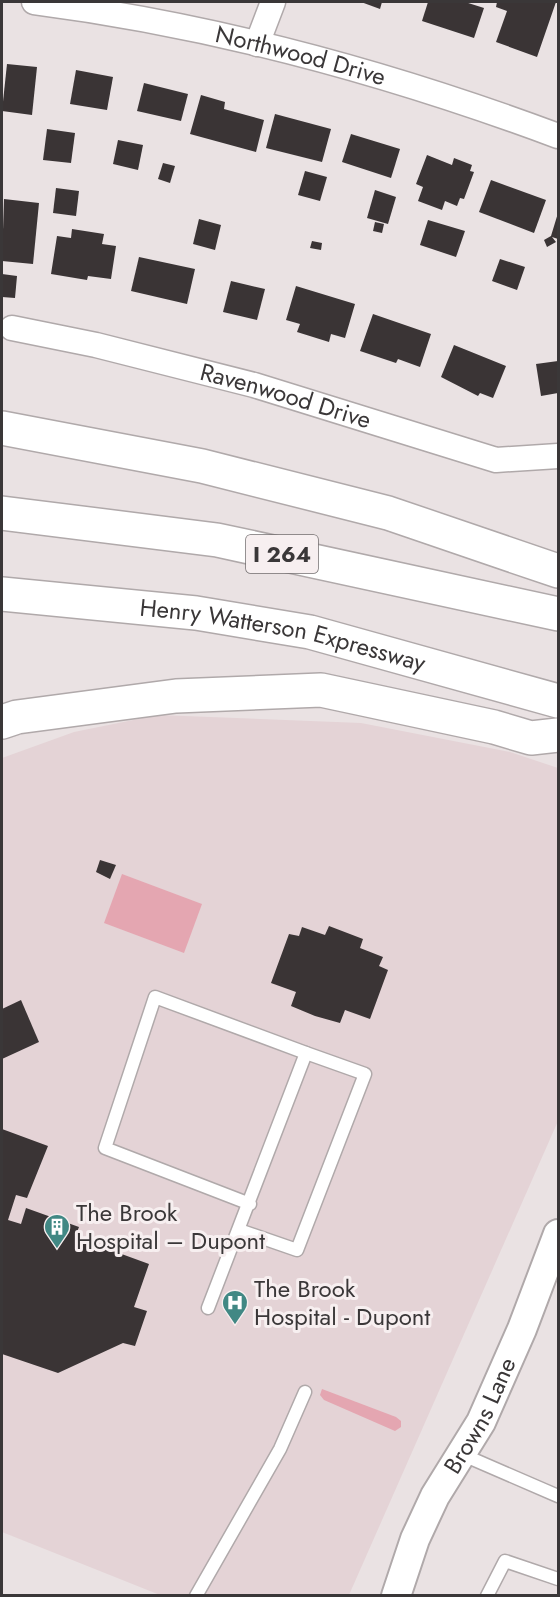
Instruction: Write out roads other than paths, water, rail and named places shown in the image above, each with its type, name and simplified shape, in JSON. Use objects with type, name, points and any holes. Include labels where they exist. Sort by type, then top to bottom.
[{"type":"highway","points":[[2,428],[202,466],[388,513],[558,571]]},
{"type":"highway","name":"I 264","points":[[2,513],[217,540],[558,614]]},
{"type":"highway","name":"Henry Watterson Expressway","points":[[2,594],[196,613],[310,632],[558,701]]},
{"type":"highway","points":[[2,604],[196,613]]},
{"type":"highway","points":[[2,722],[176,696],[321,690],[494,727],[531,738],[558,735]]},
{"type":"street","name":"Northwood Drive","points":[[34,2],[144,18],[257,44],[388,78],[558,136]]},
{"type":"street","points":[[257,44],[273,2]]},
{"type":"street","name":"Ravenwood Drive","points":[[12,328],[96,345],[254,385],[496,460],[558,456]]},
{"type":"street","name":"Browns Lane","points":[[396,1596],[415,1539],[430,1507],[482,1422],[522,1329],[558,1234]]},
{"type":"lane","points":[[239,1230],[297,1250],[365,1074],[155,997],[105,1148],[250,1204]]},
{"type":"lane","points":[[208,1308],[250,1204],[306,1053]]},
{"type":"lane","points":[[196,1596],[280,1449],[305,1392]]},
{"type":"lane","points":[[461,1454],[558,1496]]},
{"type":"lane","points":[[487,1596],[505,1561],[558,1579]]},
{"type":"place","name":"The Brook Hospital – Dupont","points":[[57,1250]]},
{"type":"place","name":"The Brook Hospital - Dupont","points":[[235,1326]]}]
